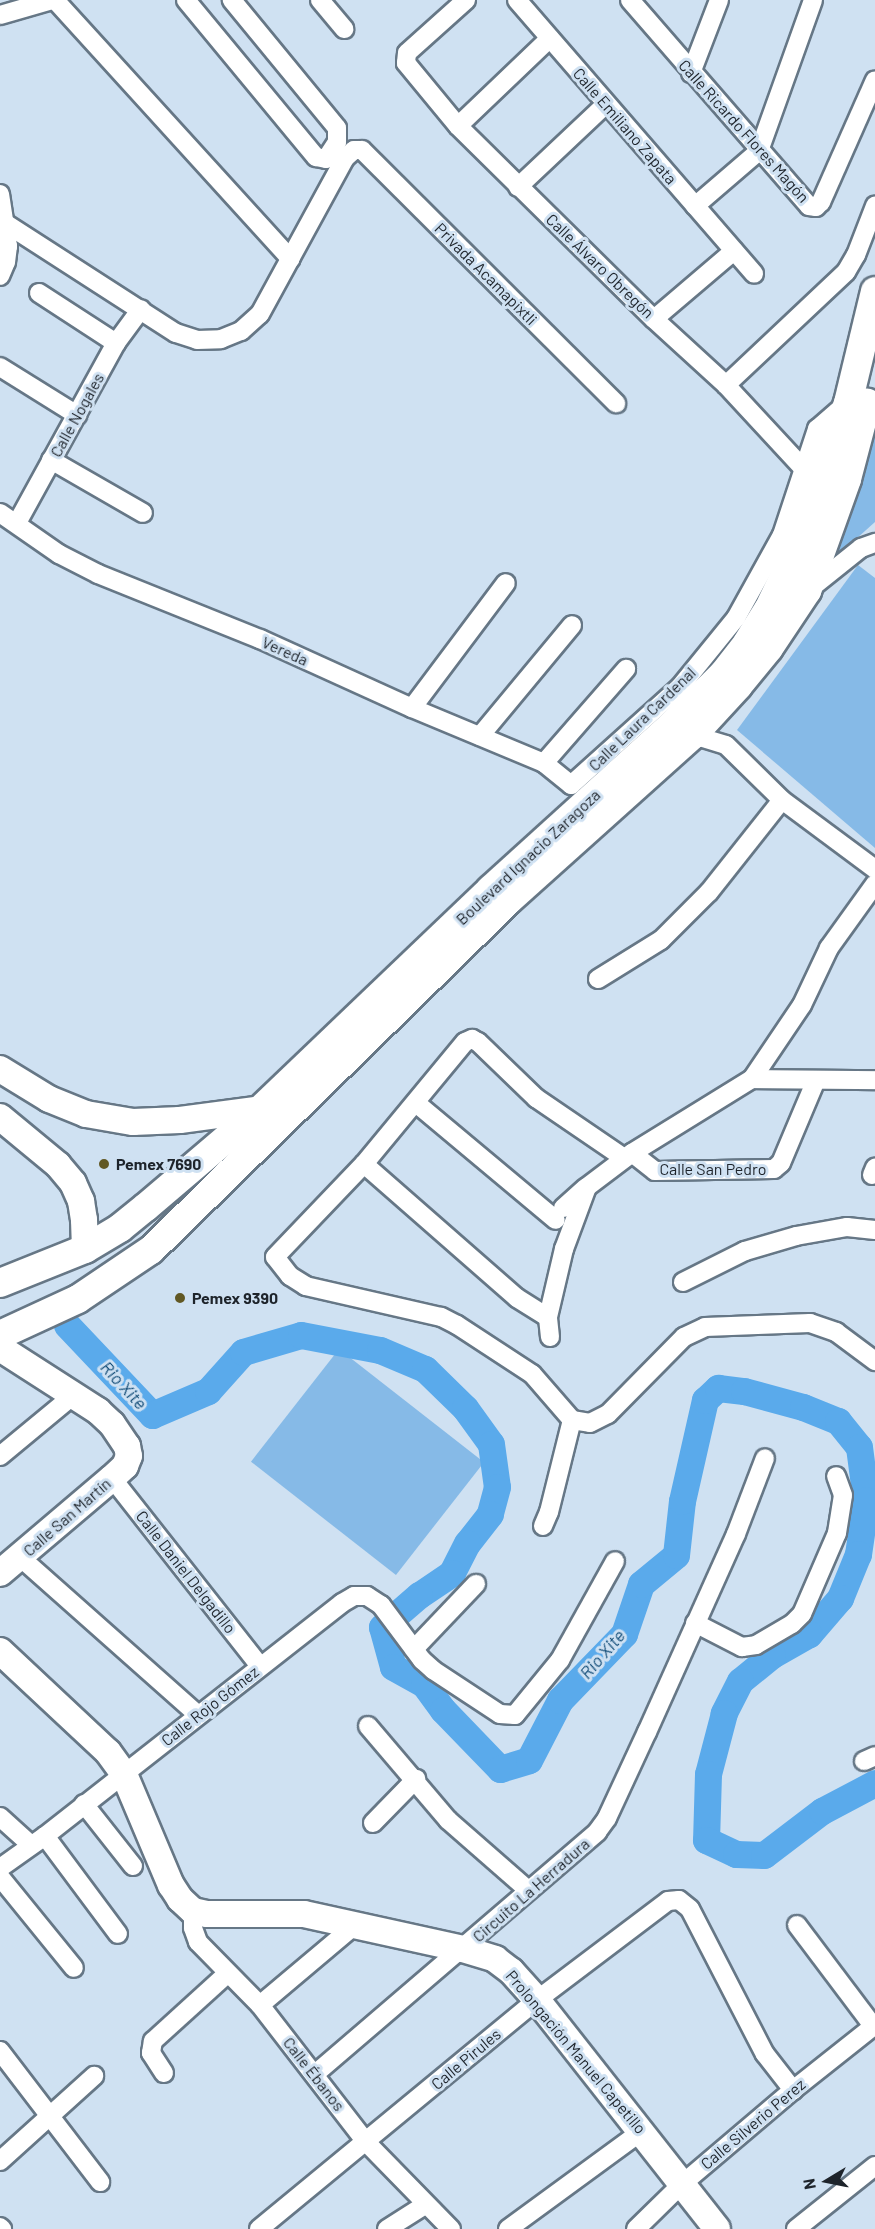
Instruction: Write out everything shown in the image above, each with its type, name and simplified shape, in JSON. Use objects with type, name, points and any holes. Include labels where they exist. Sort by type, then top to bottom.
[{"type":"main road","name":"Boulevard Ignacio Zaragoza","points":[[0,1283],[85,1249],[120,1228],[147,1207],[261,1109],[490,890],[671,726],[723,674],[747,643],[768,610],[804,535],[848,403],[875,291]]},
{"type":"main road","name":"Boulevard Ignacio Zaragoza","points":[[0,1335],[78,1299],[110,1280],[151,1250],[510,899],[693,735],[738,686],[769,648],[807,591],[847,479],[875,372]]},
{"type":"street","points":[[0,15],[53,0],[291,260],[260,314],[241,332],[221,339],[197,340],[176,333],[5,223]]},
{"type":"street","points":[[186,0],[320,160],[326,159],[339,134],[337,128],[232,0]]},
{"type":"street","points":[[320,0],[344,29]]},
{"type":"street","name":"Calle Álvaro Obregón","points":[[466,0],[407,53],[405,58],[458,126],[654,319],[726,385],[802,467]]},
{"type":"street","name":"Calle Emiliano Zapata","points":[[517,0],[754,273]]},
{"type":"street","name":"Calle Ricardo Flores Magón","points":[[630,0],[691,73],[809,206],[816,207],[821,202],[875,80]]},
{"type":"street","points":[[691,73],[719,0]]},
{"type":"street","points":[[695,206],[759,151],[813,0]]},
{"type":"street","points":[[458,126],[550,39]]},
{"type":"street","points":[[518,187],[606,104]]},
{"type":"street","name":"Privada Acamapixtli","points":[[291,260],[345,158],[354,150],[362,150],[616,403]]},
{"type":"street","points":[[0,194],[8,246],[6,262],[0,276]]},
{"type":"street","points":[[726,385],[846,272],[856,255],[875,206]]},
{"type":"street","points":[[654,319],[734,251]]},
{"type":"street","points":[[39,293],[116,343]]},
{"type":"street","name":"Calle Nogales","points":[[17,523],[116,343],[141,309]]},
{"type":"street","points":[[0,367],[77,415]]},
{"type":"street","name":"Calle Laura Cardenal","points":[[571,784],[680,687],[736,618],[782,535],[802,467],[819,425],[848,403]]},
{"type":"street","points":[[51,460],[143,513]]},
{"type":"street","name":"Vereda","points":[[0,513],[59,554],[98,574],[260,639],[412,708],[544,763],[571,784]]},
{"type":"street","points":[[807,591],[868,545],[875,533]]},
{"type":"street","points":[[412,708],[506,583]]},
{"type":"street","points":[[480,736],[572,626]]},
{"type":"street","points":[[544,763],[626,669]]},
{"type":"street","points":[[693,735],[726,745],[782,800],[875,869]]},
{"type":"street","points":[[598,979],[661,940],[709,892],[782,800]]},
{"type":"street","points":[[416,1103],[560,1214],[587,1187],[628,1156],[752,1079],[802,1005],[829,948],[875,884]]},
{"type":"street","points":[[628,1156],[537,1098],[478,1042],[472,1039],[465,1042],[363,1164],[275,1257],[290,1276],[306,1286],[441,1317],[457,1325],[532,1374],[572,1420],[590,1423],[608,1414],[684,1337],[705,1327],[810,1323],[836,1332],[875,1361]]},
{"type":"street","points":[[0,1069],[49,1099],[77,1110],[133,1122],[180,1120],[261,1109]]},
{"type":"street","points":[[752,1079],[875,1080]]},
{"type":"street","name":"Calle San Pedro","points":[[628,1156],[655,1171],[663,1172],[774,1169],[781,1163],[816,1080]]},
{"type":"street","points":[[0,1117],[58,1165],[73,1183],[81,1201],[85,1249]]},
{"type":"street","points":[[363,1164],[517,1298],[548,1317]]},
{"type":"street","points":[[550,1337],[548,1317],[564,1249],[587,1187]]},
{"type":"street","points":[[683,1282],[745,1251],[795,1236],[847,1227],[875,1230]]},
{"type":"street","points":[[0,1348],[75,1394],[0,1456]]},
{"type":"street","name":"Calle San Martín","points":[[0,1574],[125,1466],[129,1456],[127,1446],[112,1424],[75,1394]]},
{"type":"street","points":[[543,1526],[549,1512],[572,1420]]},
{"type":"street","name":"Circuito La Herradura","points":[[315,2074],[463,1949],[528,1890],[585,1845],[607,1818],[736,1534],[765,1458]]},
{"type":"street","points":[[695,1623],[742,1647],[756,1645],[792,1624],[802,1614],[837,1533],[843,1495],[836,1476]]},
{"type":"street","name":"Calle Daniel Delgadillo","points":[[112,1478],[260,1666]]},
{"type":"street","points":[[20,1557],[197,1714]]},
{"type":"street","name":"Calle Rojo Gómez","points":[[0,1868],[38,1841],[197,1714],[348,1599],[367,1596],[381,1605],[422,1660],[500,1714],[515,1715],[560,1660],[615,1561]]},
{"type":"street","points":[[414,1649],[476,1584]]},
{"type":"street","points":[[0,1651],[108,1752],[124,1774],[171,1885],[180,1899],[193,1911]]},
{"type":"street","points":[[368,1726],[416,1779],[448,1820],[528,1890]]},
{"type":"street","points":[[373,1823],[416,1779]]},
{"type":"street","points":[[84,1804],[133,1866]]},
{"type":"street","points":[[0,1817],[38,1841],[117,1934]]},
{"type":"street","points":[[0,1877],[74,1968]]},
{"type":"street","name":"Calle Pirules","points":[[269,2226],[365,2141],[537,2000],[668,1901],[679,1900],[690,1909],[765,2054],[793,2090]]},
{"type":"street","name":"Prolongación Manuel Capetillo","points":[[193,1911],[207,1914],[304,1914],[463,1949],[495,1959],[511,1971],[537,2000],[717,2229]]},
{"type":"street","name":"Calle Ébanos","points":[[193,1911],[193,1928],[198,1942],[260,2005],[365,2141],[425,2205],[451,2229]]},
{"type":"street","points":[[260,2005],[355,1925]]},
{"type":"street","points":[[797,1925],[874,2026]]},
{"type":"street","points":[[164,2073],[151,2054],[153,2041],[227,1974]]},
{"type":"street","name":"Calle Silverio Perez","points":[[636,2229],[681,2186],[793,2090],[874,2026]]},
{"type":"street","points":[[0,2051],[100,2182]]},
{"type":"street","points":[[0,2161],[94,2076]]},
{"type":"street","points":[[508,2229],[642,2131]]},
{"type":"street","points":[[796,2229],[875,2166]]},
{"type":"street","points":[[387,2229],[425,2205]]},
{"type":"shaded area","points":[[875,397],[875,522],[828,564]]},
{"type":"shaded area","points":[[858,565],[875,578],[875,848],[737,730]]},
{"type":"shaded area","points":[[339,1349],[484,1462],[396,1575],[251,1462]]},
{"type":"waterway","name":"Rio Xite","points":[[67,1325],[152,1415],[208,1391],[243,1352],[301,1335],[380,1350],[425,1369],[465,1408],[491,1444],[497,1487],[490,1514],[467,1543],[452,1573],[419,1595],[382,1627],[393,1667],[424,1684],[443,1710],[500,1769],[529,1760],[560,1700],[624,1634],[641,1584],[676,1555],[682,1501],[705,1400],[718,1388],[744,1391],[803,1407],[838,1421],[859,1447],[866,1500],[858,1554],[840,1598],[809,1634],[772,1655],[740,1681],[724,1713],[708,1774],[706,1840],[736,1854],[764,1855],[822,1811],[875,1783]]},
{"type":"place","name":"Pemex 7690","points":[[104,1164]]},
{"type":"place","name":"Pemex 9390","points":[[180,1298]]}]
